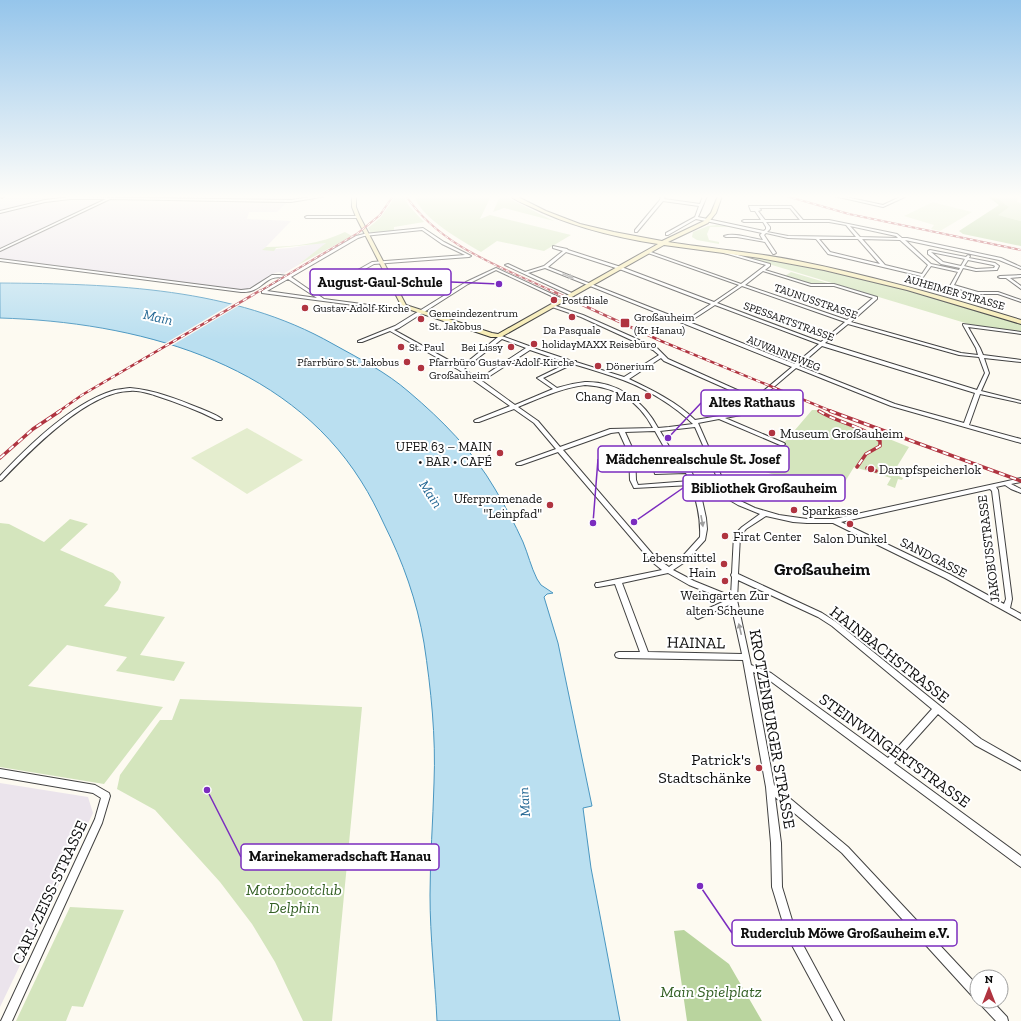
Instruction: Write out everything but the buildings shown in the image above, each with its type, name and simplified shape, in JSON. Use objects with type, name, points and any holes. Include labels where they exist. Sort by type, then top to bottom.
[{"type":"main road","points":[[372,244],[407,308],[499,337],[660,244]]},
{"type":"main road","points":[[649,251],[651,244]]},
{"type":"main road","name":"AUHEIMER STRASSE","points":[[685,244],[778,256],[837,268],[911,286],[1021,318]]},
{"type":"main road","points":[[690,244],[694,246]]},
{"type":"main road","name":"AUHEIMER STRASSE","points":[[692,244],[842,272],[923,292],[1021,322]]},
{"type":"street","points":[[0,250],[14,244]]},
{"type":"street","points":[[346,244],[263,292],[392,309],[407,308]]},
{"type":"street","points":[[314,294],[327,289],[369,264],[469,256],[445,244]]},
{"type":"street","points":[[768,244],[774,253]]},
{"type":"street","points":[[822,244],[829,253],[923,275]]},
{"type":"street","points":[[863,244],[884,266]]},
{"type":"street","points":[[907,244],[930,265],[960,269],[976,270],[996,269],[997,266],[994,264],[930,251],[929,253],[938,261],[960,269]]},
{"type":"street","points":[[929,244],[1005,260],[1021,268]]},
{"type":"street","points":[[684,323],[742,285],[769,265],[733,254],[694,246]]},
{"type":"street","name":"SPESSARTSTRASSE","points":[[554,247],[620,268],[822,344],[978,392],[1021,402]]},
{"type":"street","points":[[524,273],[545,267],[566,250]]},
{"type":"street","name":"TAUNUSSTRASSE","points":[[649,251],[847,322],[925,345],[982,358],[1021,361]]},
{"type":"street","points":[[971,252],[966,258],[952,286],[978,292],[998,293],[1021,301]]},
{"type":"street","points":[[0,260],[241,291],[251,290],[274,276],[289,278],[324,300]]},
{"type":"street","points":[[507,265],[573,295]]},
{"type":"street","points":[[920,279],[930,265]]},
{"type":"street","name":"AUWANNEWEG","points":[[545,267],[898,407],[1021,441]]},
{"type":"street","points":[[360,341],[391,330],[467,283],[496,269],[563,300]]},
{"type":"street","points":[[519,464],[606,432],[656,428],[669,429],[739,414],[876,298],[834,285],[811,285],[763,270]]},
{"type":"street","points":[[1000,276],[1021,276]]},
{"type":"street","points":[[1007,276],[1021,288]]},
{"type":"street","points":[[1007,297],[1021,297]]},
{"type":"street","points":[[553,306],[582,316],[655,348],[661,356],[756,400]]},
{"type":"street","points":[[966,426],[978,392],[987,374],[982,358],[965,325],[1021,333]]},
{"type":"street","points":[[391,330],[461,369],[515,406],[541,427],[600,499],[648,554],[668,571],[688,583],[734,600]]},
{"type":"street","points":[[461,369],[499,337],[624,379],[670,403],[696,424],[728,497],[765,514],[806,521],[834,521],[1021,480]]},
{"type":"street","points":[[479,381],[531,348]]},
{"type":"street","points":[[624,379],[661,356]]},
{"type":"street","points":[[556,389],[539,378],[574,362]]},
{"type":"street","points":[[477,421],[556,389],[586,383],[601,385],[618,391],[642,408],[668,448],[678,456],[694,483],[703,524],[704,538],[683,560],[668,571],[598,585]]},
{"type":"street","points":[[0,479],[24,454],[53,429],[92,402],[109,393],[126,390],[140,390],[219,419]]},
{"type":"street","points":[[720,418],[782,444]]},
{"type":"street","points":[[621,430],[632,454],[633,480],[636,488],[694,483]]},
{"type":"street","points":[[668,448],[652,450],[657,473],[688,471]]},
{"type":"street","points":[[1006,483],[1021,491]]},
{"type":"street","name":"JAKOBUSSTRASSE","points":[[991,486],[995,490],[1009,599],[1006,609]]},
{"type":"street","name":"KROTZENBURGER STRASSE","points":[[765,514],[744,528],[737,535],[735,548],[734,600],[770,788],[776,843],[777,888],[784,914],[795,940],[840,1021]]},
{"type":"street","name":"SANDGASSE","points":[[834,521],[947,576],[1021,617]]},
{"type":"street","name":"HAINBACHSTRASSE","points":[[734,575],[834,624],[983,746],[1021,766]]},
{"type":"street","points":[[618,582],[645,655]]},
{"type":"street","points":[[698,616],[734,600]]},
{"type":"street","name":"HAINAL","points":[[619,655],[746,657]]},
{"type":"street","name":"STEINWINGERTSTRASSE","points":[[748,668],[768,675],[1021,862]]},
{"type":"street","points":[[888,764],[937,709]]},
{"type":"street","name":"CARL-ZEISS-STRASSE","points":[[0,773],[95,789],[106,796],[99,820],[6,1021]]},
{"type":"street","points":[[770,788],[845,850],[969,983]]},
{"type":"street","points":[[992,1009],[1003,1021]]},
{"type":"shaded area","points":[[0,244],[269,244],[263,250],[291,248],[316,244],[326,244],[298,265],[283,274],[279,272],[275,273],[250,289],[241,291],[0,260]]},
{"type":"shaded area","points":[[0,783],[88,797],[93,813],[0,1007]]},
{"type":"green space","points":[[320,244],[276,248],[274,251],[262,250],[266,247]]},
{"type":"green space","points":[[325,244],[338,244],[298,265]]},
{"type":"green space","points":[[467,244],[493,244],[481,252]]},
{"type":"green space","points":[[509,244],[556,244],[544,251]]},
{"type":"green space","points":[[1010,244],[1021,244],[1021,246]]},
{"type":"green space","points":[[735,254],[807,266],[879,282],[1021,323],[1021,331],[972,325]]},
{"type":"green space","points":[[791,272],[832,284],[811,285],[785,276]]},
{"type":"green space","points":[[812,410],[817,410],[909,447],[893,473],[903,478],[902,480],[898,479],[895,488],[887,485],[891,478],[854,467],[835,498],[761,470]]},
{"type":"green space","points":[[247,428],[303,460],[247,494],[191,458]]},
{"type":"green space","points":[[70,519],[88,524],[60,550],[113,573],[121,582],[118,590],[104,606],[165,617],[140,655],[185,662],[174,681],[116,671],[127,657],[67,645],[28,686],[163,707],[104,784],[0,767],[0,523],[9,524],[44,542]]},
{"type":"green space","name":"Motorbootclub Delphin","points":[[180,699],[362,707],[332,1021],[303,1021],[275,962],[252,924],[220,882],[155,810],[117,789],[120,775],[160,720],[172,720]]},
{"type":"green space","points":[[70,907],[124,910],[83,1007],[72,1006],[66,1021],[16,1021]]},
{"type":"green space","name":"Main Spielplatz","points":[[684,930],[729,964],[762,1021],[687,1021],[674,931]]},
{"type":"water","name":"Main","points":[[0,283],[86,285],[171,292],[213,300],[255,311],[295,325],[333,344],[382,372],[421,403],[445,425],[467,449],[486,475],[510,515],[523,542],[537,579],[541,585],[553,593],[547,594],[544,597],[558,643],[592,806],[583,808],[591,868],[620,1021],[437,1021],[430,895],[434,783],[434,731],[424,643],[413,597],[391,538],[361,481],[329,439],[291,405],[249,377],[202,356],[153,339],[102,328],[51,321],[0,318]]},
{"type":"pier","points":[[233,303],[240,305],[171,346],[164,344]]},
{"type":"railway","points":[[260,291],[340,244]]},
{"type":"railway","points":[[457,244],[491,263],[552,291]]},
{"type":"railway","points":[[991,244],[1021,250]]},
{"type":"railway","points":[[58,412],[82,395],[261,290]]},
{"type":"railway","points":[[550,290],[661,341],[833,412]]},
{"type":"railway","points":[[0,458],[33,429],[60,411]]},
{"type":"railway","points":[[819,411],[834,419],[858,428],[880,441],[880,446],[866,454],[857,467]]},
{"type":"railway","points":[[830,411],[1021,481]]},
{"type":"railway","points":[[867,468],[876,471]]},
{"type":"place","name":"August-Gaul-Schule","points":[[499,284]]},
{"type":"place","name":"Postfiliale","points":[[554,300]]},
{"type":"place","name":"Gustav-Adolf-Kirche","points":[[305,308]]},
{"type":"place","name":"Da Pasquale","points":[[572,317]]},
{"type":"place","name":"Gemeindezentrum St. Jakobus","points":[[421,319]]},
{"type":"place","name":"Großauheim (Kr Hanau)","points":[[625,323]]},
{"type":"place","name":"holidayMAXX Reisebüro","points":[[534,344]]},
{"type":"place","name":"St. Paul","points":[[401,347]]},
{"type":"place","name":"Bei Lissy","points":[[511,347]]},
{"type":"place","name":"Pfarrbüro St. Jakobus","points":[[407,362]]},
{"type":"place","name":"Dönerium","points":[[598,366]]},
{"type":"place","name":"Pfarrbüro Gustav-Adolf-Kirche Großauheim","points":[[421,368]]},
{"type":"place","name":"Chang Man","points":[[648,396]]},
{"type":"place","name":"Museum Großauheim","points":[[772,433]]},
{"type":"place","name":"Altes Rathaus","points":[[668,438]]},
{"type":"place","name":"UFER 63 – MAIN • BAR • CAFÉ","points":[[500,453]]},
{"type":"place","name":"Dampfspeicherlok","points":[[871,469]]},
{"type":"place","name":"Uferpromenade \"Leinpfad\"","points":[[550,505]]},
{"type":"place","name":"Sparkasse","points":[[794,510]]},
{"type":"place","name":"Bibliothek Großauheim","points":[[634,522]]},
{"type":"place","name":"Mädchenrealschule St. Josef","points":[[593,523]]},
{"type":"place","name":"Salon Dunkel","points":[[850,524]]},
{"type":"place","name":"Firat Center","points":[[725,536]]},
{"type":"place","name":"Lebensmittel Hain","points":[[724,564]]},
{"type":"place","name":"Weingarten Zur alten Scheune","points":[[725,581]]},
{"type":"place","name":"Patrick's Stadtschänke","points":[[759,768]]},
{"type":"place","name":"Marinekameradschaft Hanau","points":[[207,790]]},
{"type":"place","name":"Ruderclub Möwe Großauheim e.V.","points":[[700,886]]},
{"type":"district","name":"Großauheim","points":[[822,569]]}]
